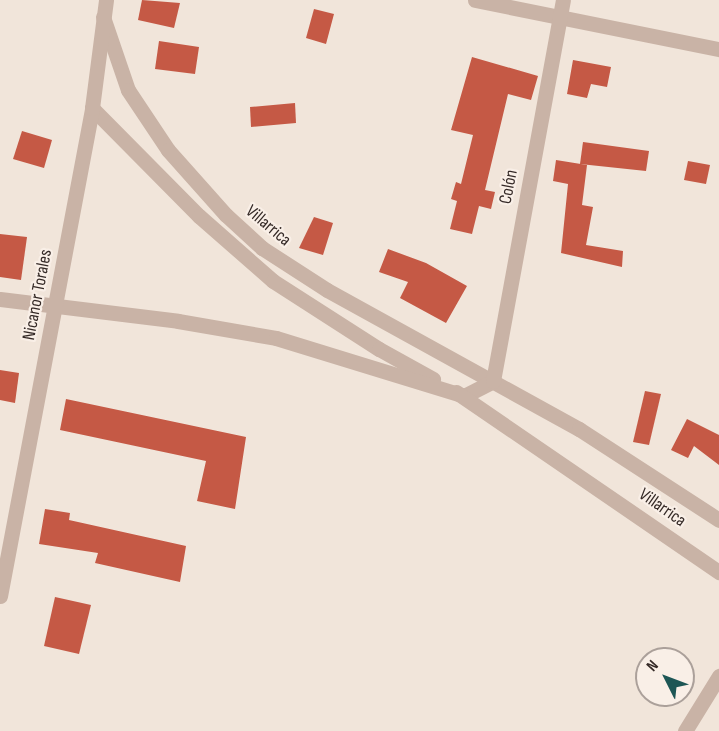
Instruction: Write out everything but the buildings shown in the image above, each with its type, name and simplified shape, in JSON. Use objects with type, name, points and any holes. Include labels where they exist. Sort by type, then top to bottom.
[{"type":"street","name":"Nicanor Torales","points":[[0,596],[92,108],[106,0]]},
{"type":"street","points":[[475,0],[719,49]]},
{"type":"street","name":"Colón","points":[[493,381],[563,0]]},
{"type":"street","name":"Villarrica","points":[[103,17],[128,90],[168,150],[226,215],[283,263],[579,429],[719,520]]},
{"type":"street","name":"Villarrica","points":[[92,108],[199,216],[273,280],[379,350],[464,396],[719,572]]},
{"type":"street","name":"Villarrica","points":[[0,299],[56,305],[276,338],[464,396]]},
{"type":"street","points":[[464,396],[493,381]]},
{"type":"street","points":[[685,731],[719,676]]}]
